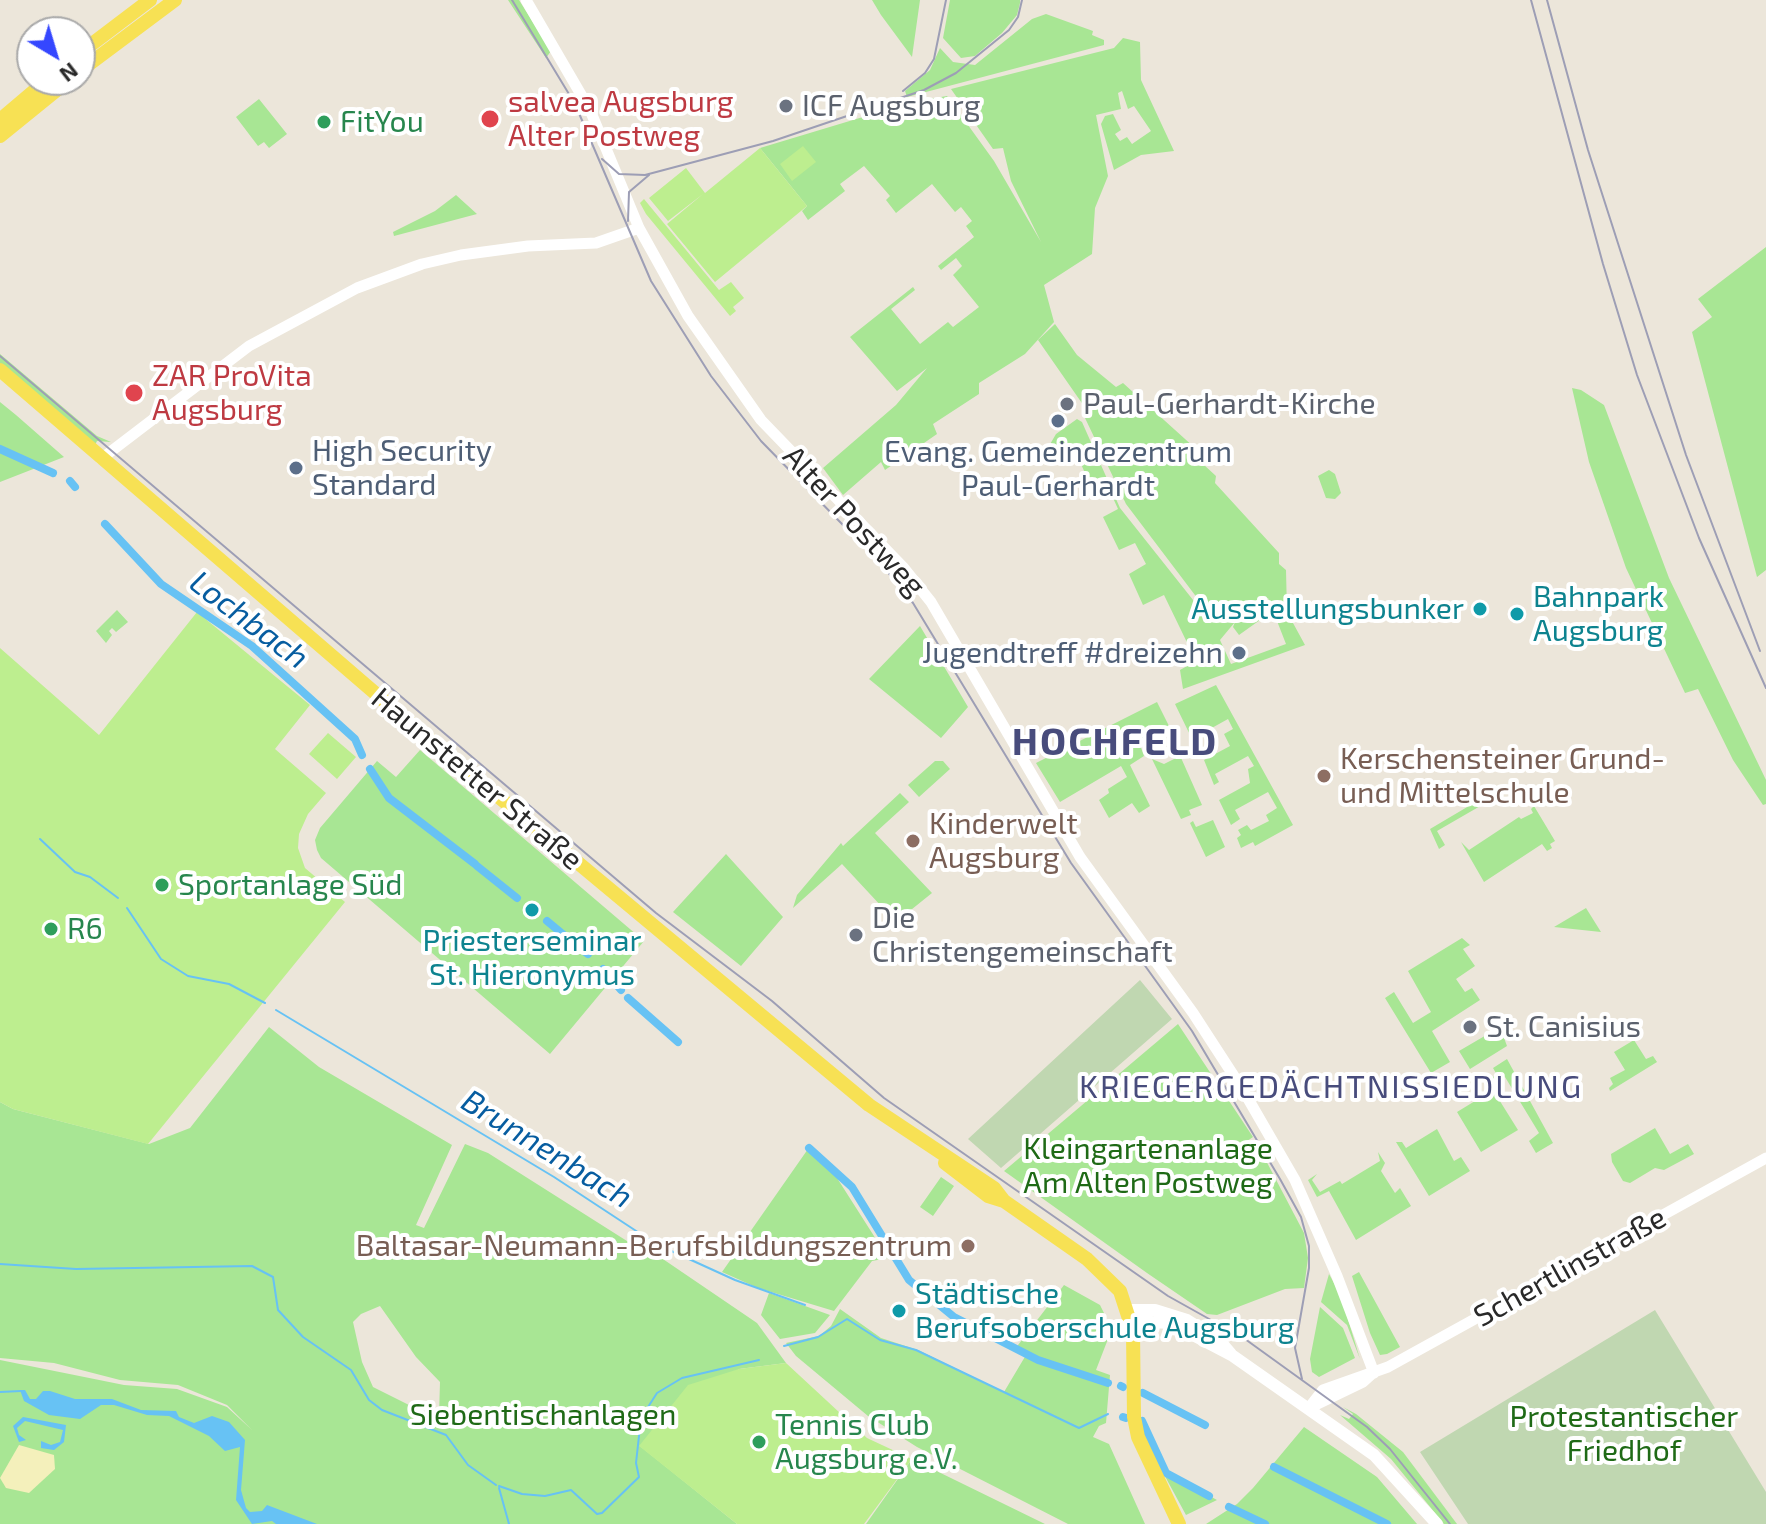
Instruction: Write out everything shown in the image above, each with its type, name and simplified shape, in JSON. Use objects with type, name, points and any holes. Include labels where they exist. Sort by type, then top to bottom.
[{"type":"main road","points":[[96,41],[150,0]]},
{"type":"main road","points":[[96,59],[175,0]]},
{"type":"main road","points":[[0,120],[28,96]]},
{"type":"main road","points":[[0,136],[49,96]]},
{"type":"main road","name":"Haunstetter Straße","points":[[0,370],[674,944],[764,1014],[869,1105],[931,1149],[956,1173],[988,1196],[1004,1201],[1104,1272],[1130,1316]]},
{"type":"main road","name":"Haunstetter Straße","points":[[0,378],[32,399]]},
{"type":"main road","points":[[1179,1524],[1138,1437],[1134,1417],[1130,1316],[1155,1310],[1187,1320],[1219,1340],[1233,1356],[1380,1460],[1437,1524]]},
{"type":"street","name":"Alter Postweg","points":[[526,0],[590,110],[639,228],[669,287],[741,396],[792,455],[903,567],[945,624],[1066,833],[1200,1024],[1279,1151],[1324,1245],[1374,1373]]},
{"type":"street","points":[[101,459],[249,346],[357,288],[422,264],[461,255],[528,246],[596,243],[639,228]]},
{"type":"street","name":"Schertlinstraße","points":[[1309,1408],[1363,1382],[1374,1373],[1766,1158]]},
{"type":"green space","points":[[508,0],[519,0],[551,51],[546,58]]},
{"type":"green space","points":[[872,0],[920,0],[912,57],[881,15]]},
{"type":"green space","points":[[950,0],[1020,0],[1020,3],[1017,15],[1002,33],[975,56],[961,58],[943,38]]},
{"type":"green space","points":[[1046,14],[1093,31],[1092,35],[1104,40],[1104,45],[907,97],[905,91],[930,70],[940,48],[953,62],[975,65],[1032,19]]},
{"type":"green space","points":[[1123,38],[1140,42],[1141,80],[1174,151],[1141,155],[1114,170],[1101,124],[1105,116],[1113,114],[1121,130],[1115,134],[1120,141],[1127,137],[1132,144],[1151,131],[1134,106],[1128,109],[1122,91],[1118,93],[1121,109],[1096,115],[1108,176],[1095,208],[1092,254],[1044,285],[1054,322],[1025,354],[979,383],[979,394],[933,424],[937,434],[885,470],[881,462],[843,495],[823,468],[896,405],[927,368],[897,391],[850,337],[913,287],[915,290],[891,309],[920,344],[948,322],[953,327],[979,307],[953,275],[962,266],[956,258],[941,270],[938,266],[974,237],[966,226],[972,221],[961,207],[955,212],[932,184],[896,213],[886,200],[890,196],[864,166],[840,184],[845,191],[808,220],[802,211],[807,206],[760,148],[916,101],[947,96],[994,161],[1041,242],[1011,181],[1003,148],[993,149],[951,89],[1114,48]]},
{"type":"green space","points":[[259,99],[287,134],[269,148],[264,142],[258,146],[236,117]]},
{"type":"green space","points":[[803,146],[816,162],[792,181],[780,164]]},
{"type":"green space","points":[[760,148],[807,206],[715,282],[667,224],[703,194],[668,221],[649,198],[686,168],[705,193]]},
{"type":"green space","points":[[456,195],[477,214],[394,236],[393,232],[435,211]]},
{"type":"green space","points":[[644,199],[719,290],[731,282],[744,298],[733,307],[736,311],[730,316],[646,214],[640,203]]},
{"type":"green space","points":[[1766,247],[1766,570],[1757,577],[1692,332],[1712,317],[1698,299]]},
{"type":"green space","points":[[1055,324],[1077,355],[1116,387],[1123,383],[1195,448],[1191,453],[1216,476],[1215,483],[1279,553],[1279,564],[1286,570],[1287,612],[1305,645],[1183,689],[1180,670],[1196,661],[1164,595],[1143,605],[1129,574],[1146,564],[1135,543],[1119,550],[1103,517],[1118,509],[1109,489],[1095,496],[1074,448],[1055,457],[1049,446],[1056,434],[1077,419],[1082,422],[1120,508],[1201,610],[1204,607],[1126,504],[1085,418],[1086,409],[1038,340]],"holes":[[[1268,598],[1286,644],[1231,664],[1220,640],[1235,622],[1233,627],[1239,635],[1267,615],[1259,604]]]},
{"type":"green space","points":[[0,354],[97,436],[111,442],[97,441],[95,445],[0,364]]},
{"type":"green space","points":[[1572,388],[1581,390],[1604,405],[1669,578],[1766,780],[1766,804],[1763,805],[1733,760],[1698,689],[1685,693],[1626,568],[1589,462]]},
{"type":"green space","points":[[0,402],[16,415],[64,457],[0,482]]},
{"type":"green space","points":[[1329,470],[1335,474],[1341,493],[1335,499],[1326,498],[1318,476]]},
{"type":"green space","points":[[117,610],[128,622],[116,632],[112,628],[109,631],[112,635],[106,643],[96,631]]},
{"type":"green space","name":"Sportanlage Süd","points":[[197,612],[310,705],[275,749],[326,793],[308,814],[299,834],[298,848],[305,868],[345,902],[148,1144],[13,1109],[0,1102],[0,648],[99,735]]},
{"type":"green space","points":[[920,626],[968,707],[941,738],[869,679]]},
{"type":"green space","points":[[1216,685],[1293,825],[1255,846],[1253,842],[1241,848],[1238,830],[1247,825],[1251,830],[1269,821],[1266,815],[1277,808],[1268,792],[1235,810],[1240,819],[1231,825],[1219,800],[1250,783],[1248,769],[1254,766],[1248,756],[1215,774],[1219,782],[1214,785],[1204,760],[1230,746],[1224,734],[1233,729],[1228,719],[1192,739],[1175,704]]},
{"type":"green space","points":[[1157,702],[1171,730],[1140,745],[1144,756],[1130,765],[1150,806],[1139,813],[1132,803],[1109,818],[1099,800],[1109,793],[1108,789],[1127,777],[1121,766],[1060,802],[1036,763]]},
{"type":"green space","points":[[328,733],[356,757],[337,779],[309,754]]},
{"type":"green space","points":[[420,750],[644,941],[550,1054],[321,858],[317,850],[315,840],[320,828],[377,761],[396,777]]},
{"type":"green space","points":[[1178,751],[1202,805],[1189,810],[1191,815],[1181,819],[1152,759],[1164,764],[1176,758],[1174,753]]},
{"type":"green space","points":[[935,761],[943,761],[950,769],[919,797],[908,785]]},
{"type":"green space","points":[[900,793],[909,802],[875,833],[932,893],[896,922],[842,864],[793,908],[797,895],[841,843],[843,846]]},
{"type":"green space","points":[[1479,800],[1482,805],[1437,831],[1445,845],[1439,849],[1430,829]]},
{"type":"green space","points":[[1534,806],[1555,841],[1550,844],[1552,848],[1547,851],[1542,844],[1484,882],[1461,842],[1469,850],[1519,817],[1521,819],[1533,813],[1531,809]]},
{"type":"green space","points":[[1213,820],[1225,847],[1206,857],[1190,823],[1193,821],[1196,827]]},
{"type":"green space","points":[[726,854],[783,917],[741,966],[673,912]]},
{"type":"green space","points":[[1586,908],[1601,932],[1554,927]]},
{"type":"green space","points":[[1462,938],[1470,945],[1463,949],[1475,966],[1456,979],[1465,992],[1472,988],[1480,1000],[1432,1031],[1450,1062],[1431,1073],[1385,998],[1394,992],[1413,1023],[1431,1012],[1408,971]]},
{"type":"green space","points":[[1140,980],[1172,1019],[1001,1168],[968,1139]]},
{"type":"green space","name":"Kleingartenanlage Am Alten Postweg","points":[[1178,1024],[1253,1137],[1234,1150],[1244,1165],[1262,1153],[1304,1233],[1308,1258],[1304,1288],[1285,1289],[1217,1315],[1207,1314],[1004,1171]]},
{"type":"green space","name":"Siebentischanlagen","points":[[269,1027],[319,1067],[452,1145],[416,1225],[424,1228],[465,1144],[488,1153],[638,1248],[657,1255],[757,1323],[786,1363],[739,1369],[640,1446],[737,1524],[0,1524],[0,1360],[124,1385],[177,1389],[227,1407],[252,1430],[227,1405],[178,1385],[120,1380],[54,1363],[0,1358],[0,1102],[13,1109],[149,1144],[190,1128]],"holes":[[[380,1306],[416,1357],[440,1382],[439,1415],[419,1410],[373,1387],[362,1362],[353,1322],[361,1314]]]},
{"type":"green space","points":[[1500,1027],[1507,1046],[1470,1069],[1459,1051]]},
{"type":"green space","points":[[1634,1040],[1646,1059],[1653,1056],[1657,1062],[1610,1091],[1613,1084],[1610,1078],[1625,1070],[1614,1052]]},
{"type":"green space","points":[[1507,1059],[1553,1143],[1536,1153],[1529,1141],[1539,1133],[1505,1077],[1492,1085],[1489,1079],[1497,1075],[1493,1068]]},
{"type":"green space","points":[[1493,1090],[1518,1130],[1481,1152],[1457,1112]]},
{"type":"green space","points":[[1655,1128],[1670,1154],[1688,1144],[1694,1154],[1664,1170],[1655,1168],[1630,1183],[1623,1181],[1611,1154]]},
{"type":"green space","points":[[1437,1129],[1454,1161],[1461,1157],[1470,1171],[1429,1196],[1396,1142],[1402,1142],[1406,1148]]},
{"type":"green space","points":[[808,1149],[830,1167],[888,1258],[872,1261],[834,1311],[758,1288],[722,1272]]},
{"type":"green space","points":[[1378,1152],[1385,1163],[1381,1171],[1395,1193],[1400,1188],[1411,1206],[1356,1240],[1329,1191],[1317,1197],[1308,1180],[1317,1174],[1312,1180],[1320,1192],[1340,1181],[1342,1184],[1380,1161]]},
{"type":"green space","points":[[941,1177],[954,1186],[933,1216],[920,1207]]},
{"type":"green space","points":[[1359,1272],[1400,1347],[1387,1354],[1380,1355],[1370,1333],[1352,1276]]},
{"type":"green space","points":[[1329,1274],[1341,1296],[1360,1359],[1347,1325],[1321,1302]]},
{"type":"green space","points":[[1064,1285],[1100,1305],[1105,1315],[1108,1339],[1096,1370],[1110,1375],[1106,1423],[1099,1426],[1093,1437],[1109,1444],[1145,1524],[1068,1524],[917,1447],[868,1416],[796,1356],[786,1343],[819,1336],[831,1326],[840,1309],[881,1338],[918,1350],[1004,1392],[1026,1355],[1015,1349]]},
{"type":"green space","points":[[769,1293],[830,1315],[815,1333],[780,1339],[761,1315]]},
{"type":"green space","points":[[1320,1307],[1343,1328],[1355,1358],[1319,1377],[1312,1372],[1310,1359]]},
{"type":"green space","name":"Protestantischer Friedhof","points":[[1655,1310],[1766,1492],[1766,1524],[1468,1524],[1420,1452]]},
{"type":"green space","name":"Tennis Club Augsburg e.V.","points":[[786,1363],[867,1438],[912,1459],[864,1524],[737,1524],[639,1446],[688,1385],[739,1369]]},
{"type":"green space","points":[[1343,1407],[1356,1414],[1403,1452],[1457,1524],[1444,1524],[1391,1459],[1340,1415],[1349,1419],[1353,1414]]},
{"type":"green space","points":[[1142,1421],[1166,1472],[1217,1500],[1186,1515],[1154,1456]]},
{"type":"green space","points":[[1304,1427],[1377,1477],[1417,1524],[1206,1524],[1237,1504]]},
{"type":"green space","points":[[912,1459],[1045,1524],[866,1524]]},
{"type":"sand","points":[[19,1445],[54,1455],[55,1469],[29,1493],[6,1488],[0,1478]]},
{"type":"water","points":[[20,1390],[25,1390],[30,1399],[36,1399],[43,1391],[50,1391],[75,1399],[112,1399],[141,1410],[176,1411],[179,1417],[194,1423],[212,1416],[229,1422],[245,1440],[241,1490],[246,1508],[250,1512],[262,1511],[267,1505],[317,1524],[276,1524],[272,1521],[252,1524],[236,1500],[240,1447],[225,1451],[209,1436],[169,1416],[147,1415],[114,1405],[101,1405],[80,1419],[49,1415],[24,1401]]},
{"type":"water","points":[[23,1417],[66,1425],[64,1442],[54,1450],[41,1448],[41,1441],[51,1445],[60,1442],[63,1430],[25,1421],[17,1428],[19,1435],[26,1440],[19,1442],[13,1426]]},
{"type":"waterway","name":"Lochbach","points":[[0,449],[53,473]]},
{"type":"waterway","name":"Lochbach","points":[[70,481],[75,487]]},
{"type":"waterway","name":"Lochbach","points":[[105,524],[161,584],[252,646],[355,739],[362,755]]},
{"type":"waterway","name":"Lochbach","points":[[370,769],[389,798],[475,864]]},
{"type":"waterway","name":"Brunnenbach","points":[[40,839],[75,872],[90,877],[118,898]]},
{"type":"waterway","name":"Lochbach","points":[[477,866],[517,898]]},
{"type":"waterway","name":"Brunnenbach","points":[[127,908],[161,959],[188,976],[229,984],[265,1003]]},
{"type":"waterway","name":"Lochbach","points":[[547,921],[565,936]]},
{"type":"waterway","name":"Lochbach","points":[[576,945],[588,954]]},
{"type":"waterway","name":"Lochbach","points":[[603,969],[621,990]]},
{"type":"waterway","name":"Lochbach","points":[[628,998],[678,1042]]},
{"type":"waterway","name":"Brunnenbach","points":[[276,1010],[554,1177],[656,1244],[735,1280],[805,1305]]},
{"type":"waterway","name":"Lochbach","points":[[809,1148],[852,1187],[909,1280],[954,1317],[1038,1360],[1108,1383]]},
{"type":"waterway","points":[[0,1264],[76,1269],[252,1266],[273,1277],[278,1310],[303,1337],[351,1370],[369,1400],[382,1410],[446,1435],[468,1465],[496,1485]]},
{"type":"waterway","name":"Brunnenbach","points":[[784,1346],[818,1337],[847,1319],[880,1340],[916,1350],[1079,1428],[1108,1414]]},
{"type":"waterway","name":"Brunnenbach","points":[[499,1486],[522,1494],[545,1496],[571,1490],[597,1514],[602,1513],[639,1477],[636,1463],[641,1418],[657,1393],[682,1378],[759,1360]]},
{"type":"waterway","points":[[0,1392],[21,1391]]},
{"type":"waterway","name":"Lochbach","points":[[1143,1393],[1205,1425]]},
{"type":"waterway","name":"Brunnenbach","points":[[1142,1421],[1166,1473],[1209,1496]]},
{"type":"waterway","name":"Lochbach","points":[[1274,1467],[1387,1524]]},
{"type":"waterway","points":[[499,1488],[509,1524]]},
{"type":"waterway","name":"Brunnenbach","points":[[1229,1507],[1265,1524]]},
{"type":"tram line","points":[[512,0],[575,104],[651,281],[711,376],[761,441],[882,565],[913,603],[1071,863],[1192,1031],[1280,1179],[1301,1217],[1309,1246],[1309,1268],[1295,1348],[1302,1379]]},
{"type":"tram line","points":[[903,91],[925,73],[934,59],[946,0]]},
{"type":"tram line","points":[[602,159],[619,174],[645,175],[773,141],[924,90],[956,73],[1009,30],[1018,17],[1022,0]]},
{"type":"tram line","points":[[628,221],[629,192],[649,175]]},
{"type":"tram line","points":[[0,356],[656,913],[772,1001],[884,1098],[1168,1296],[1245,1339],[1367,1427],[1390,1449],[1450,1524]]},
{"type":"railway","points":[[1531,0],[1603,264],[1637,375],[1699,538],[1766,688]]},
{"type":"railway","points":[[1547,0],[1588,150],[1686,455],[1760,651]]},
{"type":"place","name":"ICF Augsburg","points":[[786,106]]},
{"type":"place","name":"salvea Augsburg Alter Postweg","points":[[490,119]]},
{"type":"place","name":"FitYou","points":[[324,122]]},
{"type":"place","name":"ZAR ProVita Augsburg","points":[[134,393]]},
{"type":"place","name":"Paul-Gerhardt-Kirche","points":[[1067,404]]},
{"type":"place","name":"Evang. Gemeindezentrum Paul-Gerhardt","points":[[1058,421]]},
{"type":"place","name":"High Security Standard","points":[[296,468]]},
{"type":"place","name":"Ausstellungsbunker","points":[[1480,609]]},
{"type":"place","name":"Bahnpark Augsburg","points":[[1517,614]]},
{"type":"place","name":"Jugendtreff #dreizehn","points":[[1239,653]]},
{"type":"place","name":"Kerschensteiner Grund- und Mittelschule","points":[[1324,776]]},
{"type":"place","name":"Kinderwelt Augsburg","points":[[913,841]]},
{"type":"place","name":"Sportanlage Süd","points":[[162,885]]},
{"type":"place","name":"Priesterseminar St. Hieronymus","points":[[532,910]]},
{"type":"place","name":"R6","points":[[51,929]]},
{"type":"place","name":"Die Christengemeinschaft","points":[[856,935]]},
{"type":"place","name":"St. Canisius","points":[[1470,1027]]},
{"type":"place","name":"Baltasar-Neumann-Berufsbildungszentrum","points":[[968,1246]]},
{"type":"place","name":"Städtische Berufsoberschule Augsburg","points":[[899,1311]]},
{"type":"place","name":"Tennis Club Augsburg e.V.","points":[[759,1442]]},
{"type":"district","name":"HOCHFELD","points":[[1115,742]]},
{"type":"district","name":"KRIEGERGEDÄCHTNISSIEDLUNG","points":[[1331,1087]]}]
